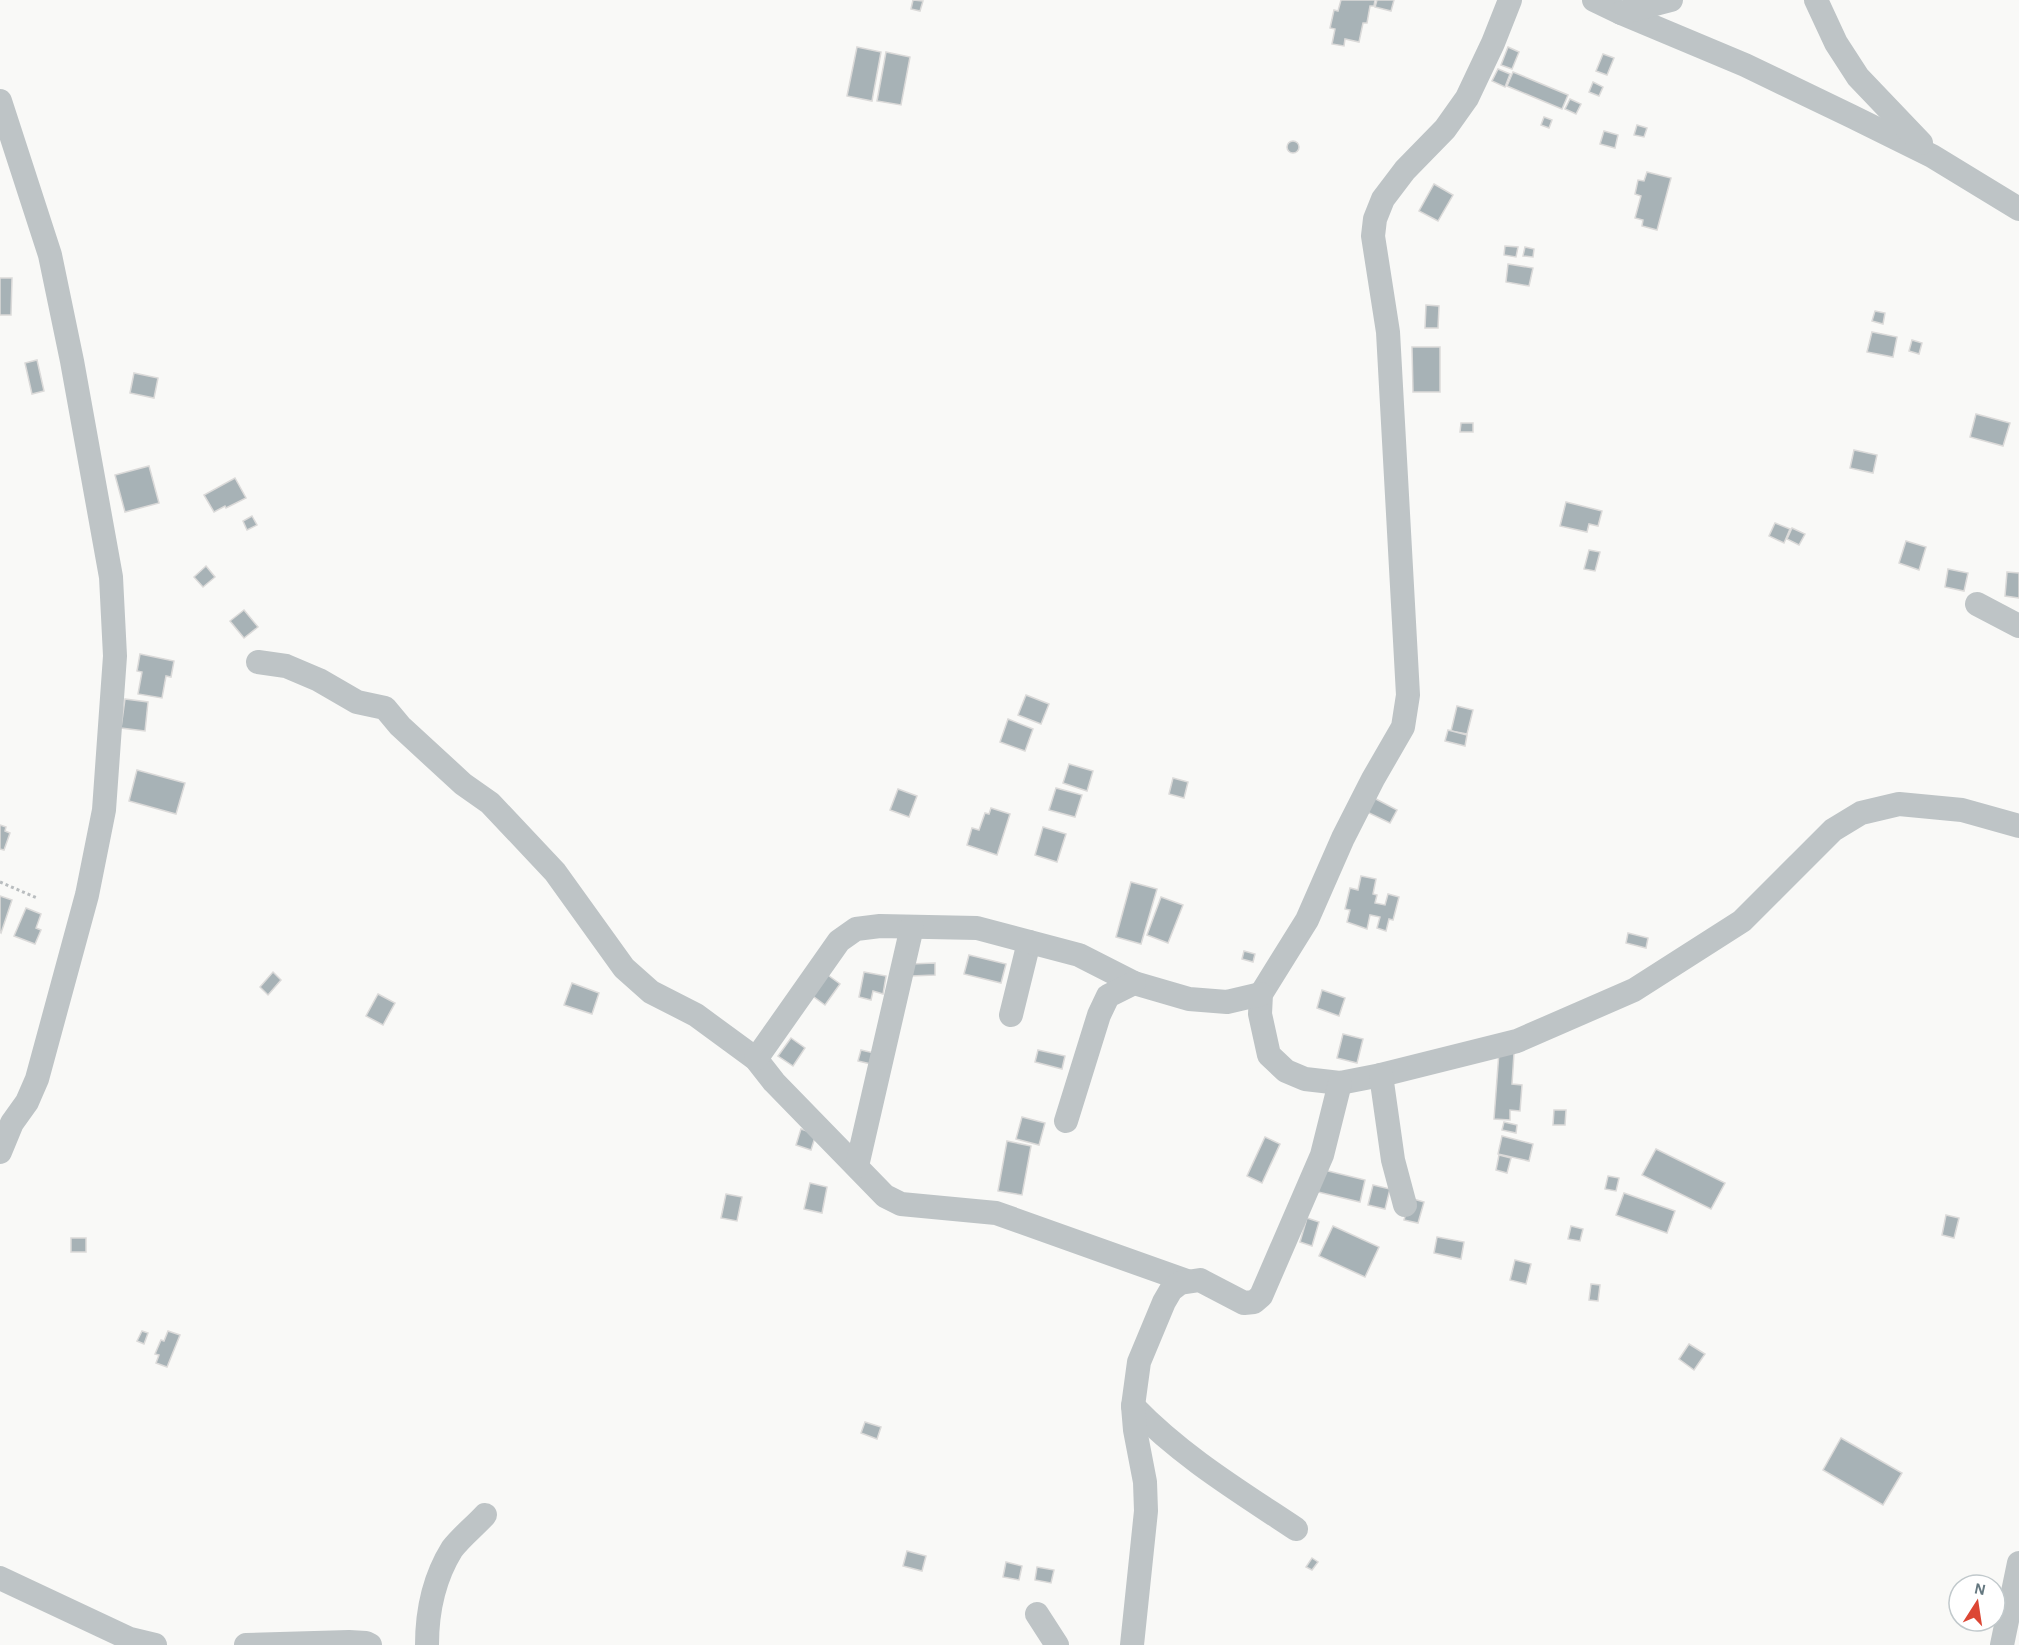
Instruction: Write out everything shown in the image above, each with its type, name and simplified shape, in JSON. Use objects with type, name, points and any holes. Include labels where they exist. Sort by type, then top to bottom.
[{"type":"street","points":[[1510,0],[1467,98],[1445,129],[1397,180],[1383,199],[1375,219],[1374,236],[1388,332],[1408,695],[1403,727],[1343,838],[1307,920],[1261,994],[1260,1014],[1269,1055],[1286,1071],[1305,1079],[1340,1083],[1517,1041],[1634,990],[1742,921],[1833,830],[1861,813],[1899,804],[1962,810],[2019,826]]},
{"type":"street","points":[[1594,0],[1621,14],[1744,65],[1932,156],[2019,208]]},
{"type":"street","points":[[1621,14],[1671,0]]},
{"type":"street","points":[[1816,0],[1841,51],[1858,77],[1932,156]]},
{"type":"street","points":[[0,101],[50,255],[72,361],[111,577],[115,656],[104,810],[87,895],[37,1078],[27,1102],[6,1128],[0,1152]]},
{"type":"street","points":[[1977,604],[2019,626]]},
{"type":"street","points":[[258,662],[286,666],[319,680],[357,702],[385,708],[400,726],[463,784],[490,803],[555,872],[624,968],[651,993],[696,1015],[756,1059],[774,1082],[885,1196],[901,1204],[996,1213],[1187,1281]]},
{"type":"street","points":[[756,1059],[839,941],[856,929],[880,926],[977,928],[1079,955],[1134,983],[1189,999],[1227,1002],[1261,994]]},
{"type":"street","points":[[857,1166],[912,927]]},
{"type":"street","points":[[1011,1015],[1029,942]]},
{"type":"street","points":[[1066,1121],[1099,1015],[1108,996],[1134,983]]},
{"type":"street","points":[[1227,1002],[1263,1035]]},
{"type":"street","points":[[1381,1075],[1393,1160],[1405,1205]]},
{"type":"street","points":[[1132,1645],[1146,1510],[1145,1482],[1133,1406],[1139,1362],[1164,1302],[1180,1283],[1200,1280],[1244,1303],[1254,1302],[1261,1296],[1322,1155],[1340,1083]]},
{"type":"street","points":[[1133,1406],[1167,1440],[1207,1470],[1296,1529]]},
{"type":"street","points":[[427,1645],[428,1618],[440,1572],[453,1548],[486,1515]]},
{"type":"street","points":[[2002,1645],[2019,1563]]},
{"type":"street","points":[[0,1578],[130,1639],[154,1645]]},
{"type":"street","points":[[1037,1614],[1057,1645]]},
{"type":"street","points":[[246,1645],[349,1642],[370,1645]]},
{"type":"path","points":[[0,882],[37,898]]},
{"type":"building","points":[[913,0],[923,1],[920,11],[911,9]]},
{"type":"building","points":[[1341,0],[1375,0],[1374,6],[1370,6],[1367,23],[1363,23],[1359,42],[1345,39],[1344,46],[1332,44],[1335,29],[1330,28],[1334,10],[1338,11]]},
{"type":"building","points":[[1377,0],[1394,0],[1391,11],[1375,7]]},
{"type":"building","points":[[857,47],[881,52],[872,101],[847,96]]},
{"type":"building","points":[[1508,47],[1519,52],[1512,69],[1501,65]]},
{"type":"building","points":[[886,52],[910,57],[901,105],[877,101]]},
{"type":"building","points":[[1603,54],[1614,58],[1607,75],[1596,71]]},
{"type":"building","points":[[1498,69],[1510,74],[1505,87],[1492,81]]},
{"type":"building","points":[[1513,72],[1568,95],[1562,109],[1507,86]]},
{"type":"building","points":[[1593,82],[1603,87],[1599,96],[1589,92]]},
{"type":"building","points":[[1570,99],[1581,104],[1576,114],[1565,109]]},
{"type":"building","points":[[1544,117],[1552,120],[1549,128],[1541,125]]},
{"type":"building","points":[[1637,125],[1647,128],[1644,137],[1634,135]]},
{"type":"building","points":[[1604,131],[1618,135],[1615,148],[1600,144]]},
{"type":"building","points":[[1295,141],[1299,147],[1295,153],[1291,153],[1287,145]]},
{"type":"building","points":[[1647,172],[1671,178],[1657,230],[1642,226],[1643,220],[1635,218],[1641,196],[1635,194],[1638,180],[1644,181]]},
{"type":"building","points":[[1434,184],[1453,195],[1438,221],[1419,211]]},
{"type":"building","points":[[1505,246],[1518,247],[1516,257],[1504,255]]},
{"type":"building","points":[[1525,247],[1534,249],[1533,257],[1523,256]]},
{"type":"building","points":[[1508,264],[1533,268],[1529,286],[1506,282]]},
{"type":"building","points":[[0,278],[12,278],[11,315],[0,315]]},
{"type":"building","points":[[1426,305],[1439,306],[1438,328],[1425,328]]},
{"type":"building","points":[[1875,311],[1885,313],[1883,324],[1872,321]]},
{"type":"building","points":[[1872,332],[1897,337],[1893,357],[1867,352]]},
{"type":"building","points":[[1912,340],[1922,343],[1919,354],[1909,351]]},
{"type":"building","points":[[1412,347],[1440,347],[1440,392],[1413,392]]},
{"type":"building","points":[[37,360],[44,391],[32,394],[25,363]]},
{"type":"building","points":[[134,373],[158,378],[154,398],[130,393]]},
{"type":"building","points":[[1976,414],[2010,423],[2003,446],[1970,437]]},
{"type":"building","points":[[1461,423],[1473,423],[1473,432],[1460,432]]},
{"type":"building","points":[[1854,450],[1877,455],[1873,473],[1850,468]]},
{"type":"building","points":[[149,466],[159,503],[125,512],[115,475]]},
{"type":"building","points":[[235,478],[246,498],[214,512],[204,495]]},
{"type":"building","points":[[1566,502],[1602,511],[1598,526],[1589,524],[1587,532],[1560,526]]},
{"type":"building","points":[[252,516],[257,525],[247,530],[243,521]]},
{"type":"building","points":[[1775,523],[1790,529],[1784,543],[1769,536]]},
{"type":"building","points":[[1792,528],[1805,534],[1799,545],[1787,539]]},
{"type":"building","points":[[1906,541],[1926,547],[1919,570],[1899,563]]},
{"type":"building","points":[[1589,550],[1600,552],[1595,571],[1584,569]]},
{"type":"building","points":[[206,566],[215,577],[203,587],[194,577]]},
{"type":"building","points":[[1948,569],[1968,573],[1964,591],[1945,587]]},
{"type":"building","points":[[2007,572],[2019,573],[2019,598],[2005,596]]},
{"type":"building","points":[[244,610],[258,627],[244,638],[230,621]]},
{"type":"building","points":[[140,654],[174,661],[171,677],[166,676],[162,698],[138,694],[142,672],[137,671]]},
{"type":"building","points":[[1026,695],[1049,704],[1041,724],[1018,715]]},
{"type":"building","points":[[125,699],[148,702],[145,731],[121,728]]},
{"type":"building","points":[[1457,706],[1473,710],[1467,734],[1451,731]]},
{"type":"building","points":[[1008,719],[1033,729],[1025,751],[1000,742]]},
{"type":"building","points":[[1448,730],[1467,735],[1465,746],[1445,741]]},
{"type":"building","points":[[1069,764],[1093,771],[1087,791],[1063,783]]},
{"type":"building","points":[[137,770],[185,783],[176,814],[129,801]]},
{"type":"building","points":[[1173,778],[1188,782],[1184,798],[1169,794]]},
{"type":"building","points":[[1056,788],[1082,795],[1075,817],[1049,810]]},
{"type":"building","points":[[898,789],[917,796],[909,817],[890,810]]},
{"type":"building","points":[[1374,798],[1397,810],[1390,823],[1367,812]]},
{"type":"building","points":[[991,808],[1010,814],[997,855],[967,845],[972,828],[979,830],[985,813],[989,814]]},
{"type":"building","points":[[0,825],[6,827],[5,831],[10,833],[4,850],[0,849]]},
{"type":"building","points":[[1043,827],[1066,834],[1057,862],[1035,855]]},
{"type":"building","points":[[1361,876],[1376,879],[1373,894],[1377,895],[1375,903],[1385,905],[1388,894],[1399,897],[1393,920],[1389,919],[1386,931],[1377,928],[1380,917],[1370,915],[1367,929],[1347,922],[1350,910],[1345,909],[1350,888],[1358,890]]},
{"type":"building","points":[[1131,882],[1157,889],[1141,944],[1116,937]]},
{"type":"building","points":[[0,896],[12,900],[1,933],[0,932]]},
{"type":"building","points":[[1161,897],[1183,905],[1168,943],[1147,935]]},
{"type":"building","points":[[26,908],[41,914],[36,928],[41,930],[35,944],[14,936]]},
{"type":"building","points":[[1628,933],[1648,938],[1646,948],[1626,943]]},
{"type":"building","points":[[1244,951],[1255,954],[1253,962],[1242,959]]},
{"type":"building","points":[[969,955],[1006,964],[1001,983],[964,974]]},
{"type":"building","points":[[935,963],[935,975],[911,976],[910,964]]},
{"type":"building","points":[[273,972],[281,980],[268,995],[260,987]]},
{"type":"building","points":[[864,972],[886,976],[883,994],[873,991],[871,1000],[859,997]]},
{"type":"building","points":[[825,973],[840,984],[825,1005],[810,994]]},
{"type":"building","points":[[572,983],[599,993],[592,1014],[564,1005]]},
{"type":"building","points":[[1322,990],[1345,998],[1339,1016],[1317,1008]]},
{"type":"building","points":[[378,994],[395,1003],[383,1025],[366,1016]]},
{"type":"building","points":[[1343,1034],[1363,1039],[1357,1063],[1337,1058]]},
{"type":"building","points":[[791,1038],[805,1048],[793,1066],[778,1056]]},
{"type":"building","points":[[861,1050],[874,1053],[871,1064],[858,1061]]},
{"type":"building","points":[[1038,1050],[1065,1056],[1062,1069],[1035,1062]]},
{"type":"building","points":[[1499,1052],[1514,1053],[1512,1084],[1522,1085],[1520,1111],[1510,1110],[1510,1120],[1494,1119]]},
{"type":"building","points":[[1554,1110],[1566,1110],[1565,1125],[1553,1125]]},
{"type":"building","points":[[1022,1117],[1045,1123],[1039,1145],[1016,1139]]},
{"type":"building","points":[[1504,1122],[1517,1125],[1516,1133],[1502,1130]]},
{"type":"building","points":[[801,1129],[816,1134],[811,1150],[796,1145]]},
{"type":"building","points":[[1502,1136],[1533,1144],[1529,1161],[1498,1154]]},
{"type":"building","points":[[1265,1137],[1280,1144],[1262,1183],[1247,1176]]},
{"type":"building","points":[[1007,1141],[1031,1146],[1022,1195],[998,1191]]},
{"type":"building","points":[[1656,1149],[1725,1183],[1711,1209],[1642,1175]]},
{"type":"building","points":[[1499,1155],[1511,1158],[1507,1173],[1496,1170]]},
{"type":"building","points":[[1324,1170],[1365,1180],[1360,1202],[1318,1192]]},
{"type":"building","points":[[1608,1176],[1619,1178],[1616,1191],[1605,1189]]},
{"type":"building","points":[[810,1183],[827,1187],[822,1213],[804,1209]]},
{"type":"building","points":[[1373,1185],[1390,1189],[1385,1209],[1368,1205]]},
{"type":"building","points":[[1624,1193],[1675,1211],[1667,1233],[1616,1215]]},
{"type":"building","points":[[726,1194],[742,1197],[737,1221],[721,1218]]},
{"type":"building","points":[[1410,1198],[1424,1202],[1418,1223],[1404,1220]]},
{"type":"building","points":[[1946,1215],[1959,1218],[1954,1238],[1942,1235]]},
{"type":"building","points":[[1307,1218],[1319,1222],[1312,1246],[1300,1242]]},
{"type":"building","points":[[1333,1226],[1379,1247],[1365,1277],[1319,1256]]},
{"type":"building","points":[[1571,1226],[1583,1229],[1580,1241],[1568,1239]]},
{"type":"building","points":[[1437,1237],[1464,1242],[1461,1259],[1434,1253]]},
{"type":"building","points":[[71,1238],[86,1238],[86,1252],[71,1252]]},
{"type":"building","points":[[1515,1260],[1531,1264],[1526,1284],[1510,1280]]},
{"type":"building","points":[[1591,1284],[1600,1285],[1598,1301],[1589,1300]]},
{"type":"building","points":[[142,1331],[148,1333],[144,1344],[137,1341]]},
{"type":"building","points":[[168,1331],[180,1335],[167,1367],[156,1363],[159,1355],[155,1354]]},
{"type":"building","points":[[1689,1344],[1705,1354],[1694,1370],[1679,1359]]},
{"type":"building","points":[[865,1422],[881,1427],[877,1439],[861,1433]]},
{"type":"building","points":[[1841,1438],[1902,1473],[1883,1505],[1823,1470]]},
{"type":"building","points":[[907,1551],[926,1556],[922,1571],[903,1566]]},
{"type":"building","points":[[1312,1558],[1318,1562],[1312,1570],[1306,1567]]},
{"type":"building","points":[[1006,1562],[1022,1566],[1019,1580],[1003,1577]]},
{"type":"building","points":[[1037,1567],[1054,1570],[1051,1583],[1035,1580]]}]
